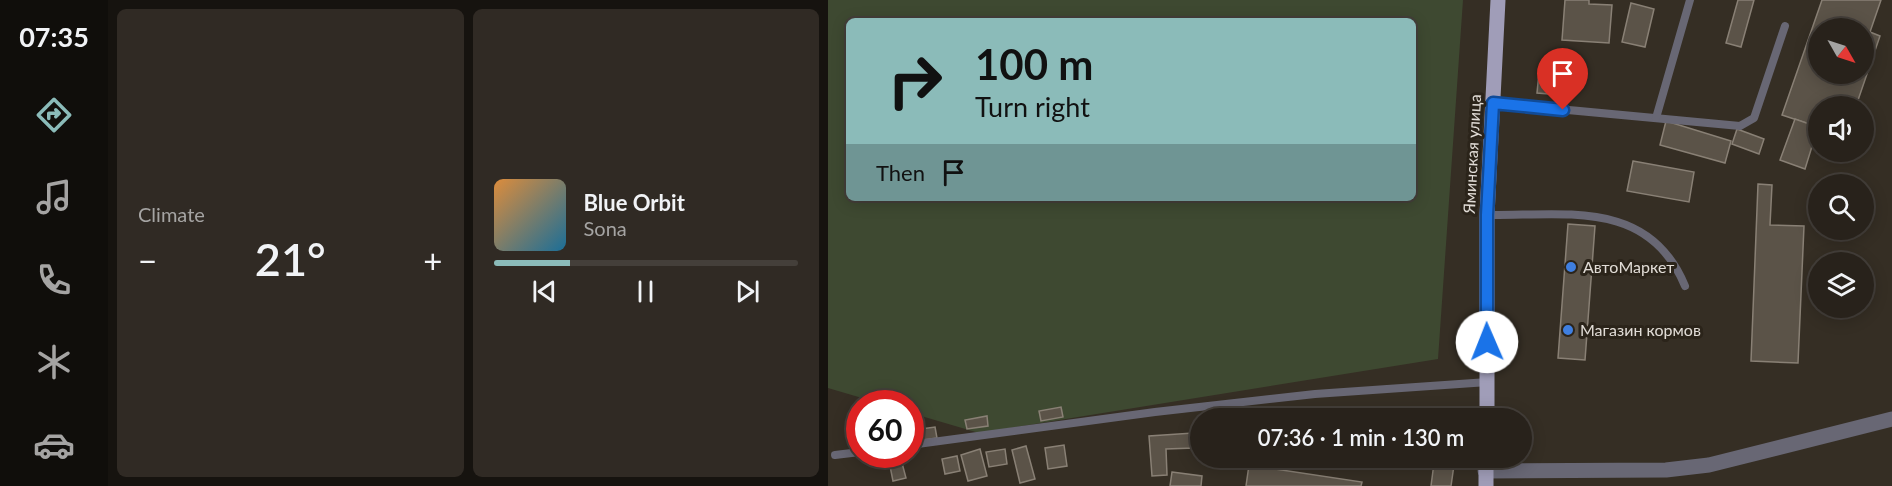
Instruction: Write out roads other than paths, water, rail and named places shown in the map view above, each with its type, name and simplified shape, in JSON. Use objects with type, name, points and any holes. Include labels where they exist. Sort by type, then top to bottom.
[{"type":"main road","name":"Яминская улица","points":[[1487,408],[1487,215],[1498,0]]},
{"type":"street","points":[[1486,472],[1666,470],[1709,465],[1892,420]]},
{"type":"lane","points":[[1656,118],[1690,0]]},
{"type":"lane","points":[[1493,103],[1740,126],[1748,124],[1754,118],[1785,27]]},
{"type":"lane","points":[[1487,215],[1597,216],[1623,221],[1649,238],[1668,255],[1685,286]]},
{"type":"lane","points":[[924,443],[1155,412],[1315,394],[1488,382]]},
{"type":"lane","points":[[836,455],[846,454]]},
{"type":"place","name":"АвтоМаркет","points":[[1571,267]]},
{"type":"place","name":"Магазин кормов","points":[[1568,330]]}]
